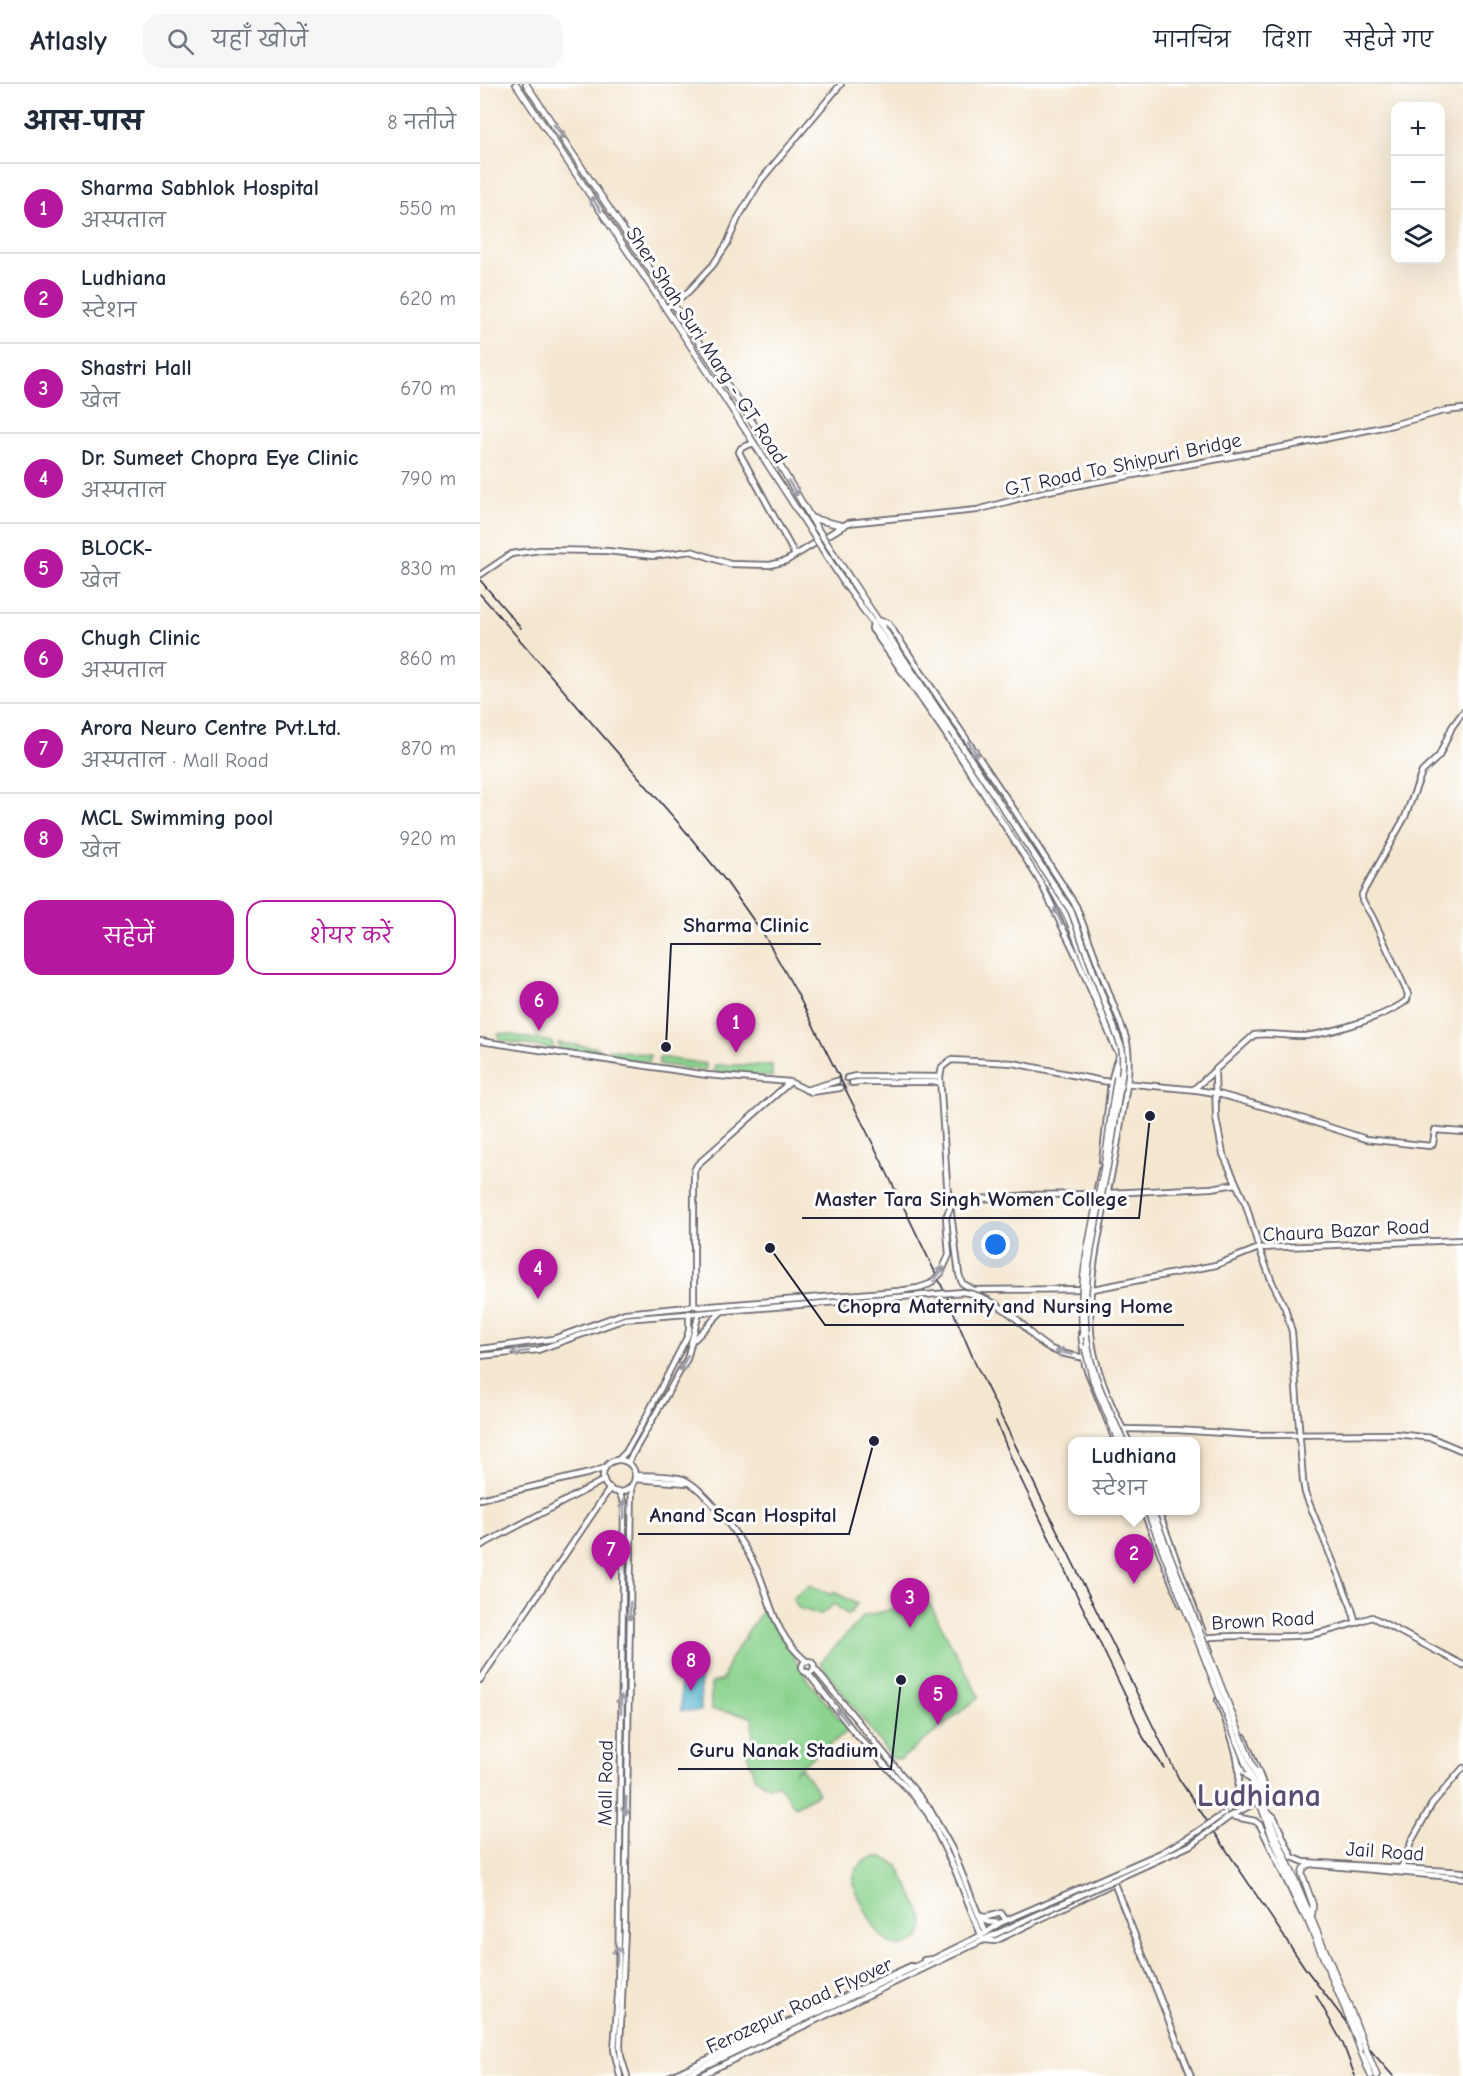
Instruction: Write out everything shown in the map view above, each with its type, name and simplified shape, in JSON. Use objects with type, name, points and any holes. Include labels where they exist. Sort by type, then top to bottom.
[{"type":"main road","name":"Sher Shah Suri Marg - GT Road","points":[[516,84],[666,308],[844,583],[875,621]]},
{"type":"main road","name":"Sher Shah Suri Marg - GT Road","points":[[526,84],[769,447],[875,621]]},
{"type":"main road","points":[[811,518],[844,526]]},
{"type":"main road","points":[[875,621],[1022,842],[1069,920],[1116,1042],[1119,1063],[1106,1155],[1083,1283],[1082,1320],[1086,1360],[1115,1437]]},
{"type":"main road","points":[[879,627],[1066,902],[1120,1041],[1123,1055],[1111,1157],[1097,1219],[1086,1304],[1090,1356],[1107,1405],[1122,1437]]},
{"type":"main road","points":[[1147,1515],[1256,1793],[1267,1810],[1377,2076]]},
{"type":"main road","points":[[1154,1515],[1261,1799],[1270,1837],[1310,1923],[1371,2076]]},
{"type":"main road","points":[[1238,1764],[1252,1782]]},
{"type":"main road","points":[[1261,1799],[1264,1786]]},
{"type":"main road","points":[[1306,1864],[1302,1874],[1312,1905],[1311,1915]]},
{"type":"main road","name":"Ferozepur Road Flyover","points":[[683,2076],[930,1960]]},
{"type":"street","points":[[666,308],[692,288],[713,265],[727,244],[738,218],[761,180],[841,84]]},
{"type":"street","name":"G.T Road To Shivpuri Bridge","points":[[480,575],[512,554],[540,550],[607,551],[653,556],[690,551],[730,564],[757,566],[780,563],[844,526],[977,510],[1043,492],[1304,443],[1392,425],[1444,411],[1463,409]]},
{"type":"street","points":[[754,443],[740,449],[739,452],[795,555]]},
{"type":"street","points":[[1115,1437],[1095,1392],[1084,1358],[1080,1328],[1080,1289],[1102,1164],[1116,1049],[1057,912],[1040,881],[945,734],[874,633],[872,628],[875,621],[888,623],[1076,906],[1126,1038],[1130,1057],[1110,1189],[1100,1231],[1090,1322],[1095,1358],[1127,1437]]},
{"type":"street","points":[[1194,1089],[1254,1035],[1305,1036],[1359,1023],[1407,1000],[1408,994],[1361,896],[1405,817],[1422,772],[1439,756],[1452,727],[1463,712]]},
{"type":"street","points":[[480,1041],[707,1075],[790,1082],[811,1092],[840,1088]]},
{"type":"street","points":[[940,1080],[942,1067],[947,1061],[982,1060],[1020,1064],[1112,1083],[1194,1089],[1215,1093],[1372,1140],[1430,1146],[1433,1144],[1435,1130],[1463,1132]]},
{"type":"street","points":[[1215,1072],[1221,1143],[1228,1169],[1246,1205],[1259,1248],[1285,1308],[1292,1332],[1305,1493],[1356,1623]]},
{"type":"street","points":[[847,1078],[856,1076],[940,1080]]},
{"type":"street","points":[[852,1083],[940,1080]]},
{"type":"street","name":"Chaura Bazar Road","points":[[940,1080],[947,1184],[959,1274],[962,1283],[969,1288],[982,1291],[1093,1289],[1216,1265],[1259,1248],[1463,1240]]},
{"type":"street","points":[[806,1090],[837,1081]]},
{"type":"street","points":[[480,1546],[603,1477],[608,1464],[618,1460],[626,1452],[687,1337],[689,1314],[694,1307],[694,1171],[697,1165],[790,1082]]},
{"type":"street","points":[[1110,1189],[1212,1188],[1236,1184]]},
{"type":"street","points":[[480,1356],[538,1350],[625,1319],[699,1314],[923,1287],[937,1278],[946,1263],[949,1244],[946,1217],[952,1204],[966,1200],[1030,1195],[1096,1194]]},
{"type":"street","points":[[480,1349],[553,1340],[625,1313],[963,1292],[972,1293],[1018,1319],[1034,1337],[1049,1349],[1084,1358],[1095,1358]]},
{"type":"street","points":[[628,1462],[687,1359],[699,1314],[694,1307]]},
{"type":"street","points":[[692,1342],[722,1311]]},
{"type":"street","points":[[1123,1429],[1254,1435],[1385,1434],[1432,1438],[1463,1451]]},
{"type":"street","points":[[590,1473],[603,1477],[610,1488],[620,1492],[632,1485],[635,1477],[632,1466],[628,1462],[618,1460]]},
{"type":"street","points":[[480,1499],[605,1468]]},
{"type":"street","points":[[635,1477],[658,1476],[684,1480],[708,1500],[749,1554],[764,1586],[776,1624],[804,1663],[803,1669],[854,1732],[928,1814],[978,1919],[1000,1923]]},
{"type":"street","points":[[635,1477],[687,1482]]},
{"type":"street","name":"Mall Road","points":[[627,2076],[620,2046],[625,1928],[632,1485]]},
{"type":"street","points":[[480,1680],[610,1488]]},
{"type":"street","name":"Mall Road","points":[[620,1492],[624,1503],[617,2003],[614,2050],[620,2076]]},
{"type":"street","points":[[1147,1515],[1212,1684],[1238,1764],[1239,1788],[1230,1812]]},
{"type":"street","points":[[1160,1515],[1220,1678],[1264,1786]]},
{"type":"street","name":"Brown Road","points":[[1195,1640],[1205,1637],[1242,1635],[1306,1635],[1372,1617],[1463,1665]]},
{"type":"street","points":[[804,1663],[812,1663],[929,1808],[952,1849],[983,1937]]},
{"type":"street","points":[[807,1672],[814,1668]]},
{"type":"street","points":[[1212,1684],[1220,1678]]},
{"type":"street","points":[[1401,1868],[1412,1840],[1432,1804],[1463,1768]]},
{"type":"street","points":[[671,2076],[874,1982],[1019,1923],[1193,1844],[1249,1794],[1252,1782]]},
{"type":"street","points":[[699,2076],[983,1937],[1006,1920],[1161,1853],[1230,1812],[1256,1793]]},
{"type":"street","points":[[1230,1812],[1261,1799]]},
{"type":"street","points":[[1267,1810],[1274,1817],[1292,1857],[1306,1864]]},
{"type":"street","points":[[1230,1812],[1255,1821],[1270,1837],[1302,1913],[1309,1922]]},
{"type":"street","name":"Jail Road","points":[[1306,1864],[1463,1872]]},
{"type":"street","name":"Jail Road","points":[[1306,1864],[1463,1878]]},
{"type":"street","points":[[983,1937],[995,1941],[1114,1883],[1191,2076]]},
{"type":"street","points":[[978,1919],[1000,1913],[1006,1920]]},
{"type":"green space","points":[[499,1033],[552,1042],[553,1049],[499,1040]]},
{"type":"green space","points":[[558,1043],[599,1048],[599,1056],[559,1049]]},
{"type":"green space","points":[[608,1049],[650,1055],[649,1062],[609,1057]]},
{"type":"green space","points":[[659,1057],[706,1064],[705,1071],[659,1064]]},
{"type":"green space","points":[[715,1065],[772,1065],[772,1077],[713,1072]]},
{"type":"green space","points":[[810,1585],[831,1595],[834,1592],[857,1604],[848,1615],[834,1604],[820,1615],[798,1608],[793,1598]]},
{"type":"green space","points":[[930,1604],[979,1697],[900,1760],[892,1758],[820,1663],[864,1616],[910,1605]]},
{"type":"green space","points":[[764,1608],[809,1682],[849,1730],[794,1772],[801,1768],[819,1793],[795,1807],[778,1784],[770,1787],[755,1778],[745,1747],[753,1744],[752,1716],[711,1709],[711,1683],[723,1680],[729,1661]]},
{"type":"green space","points":[[873,1857],[883,1857],[898,1866],[923,1917],[924,1927],[920,1936],[903,1946],[893,1945],[884,1939],[869,1917],[853,1884],[858,1867]]},
{"type":"water","points":[[680,1670],[700,1671],[701,1711],[681,1711]]},
{"type":"tunnel","points":[[840,1088],[852,1083]]},
{"type":"railway","points":[[480,580],[521,628]]},
{"type":"railway","points":[[480,594],[682,827],[725,880],[764,935],[797,993],[876,1150],[948,1299],[976,1365],[1179,1779],[1305,1968],[1346,2022],[1393,2076]]},
{"type":"railway","points":[[996,1421],[1015,1467],[1127,1699],[1143,1737],[1164,1768]]},
{"type":"railway","points":[[1316,1995],[1343,2044],[1355,2076]]},
{"type":"place","name":"Chugh Clinic","points":[[539,1031]]},
{"type":"place","name":"Sharma Clinic","points":[[666,1047]]},
{"type":"place","name":"Sharma Sabhlok Hospital","points":[[736,1053]]},
{"type":"place","name":"Master Tara Singh Women College","points":[[1150,1116]]},
{"type":"place","name":"Chopra Maternity and Nursing Home","points":[[770,1248]]},
{"type":"place","name":"Dr. Sumeet Chopra Eye Clinic","points":[[538,1299]]},
{"type":"place","name":"Anand Scan Hospital","points":[[874,1441]]},
{"type":"place","name":"Arora Neuro Centre Pvt.Ltd.","points":[[611,1580]]},
{"type":"place","name":"Ludhiana","points":[[1134,1584]]},
{"type":"place","name":"Shastri Hall","points":[[910,1628]]},
{"type":"place","name":"Guru Nanak Stadium","points":[[901,1680]]},
{"type":"place","name":"MCL Swimming pool","points":[[691,1691]]},
{"type":"place","name":"BLOCK-","points":[[938,1725]]},
{"type":"district","name":"Ludhiana","points":[[1259,1795]]}]
